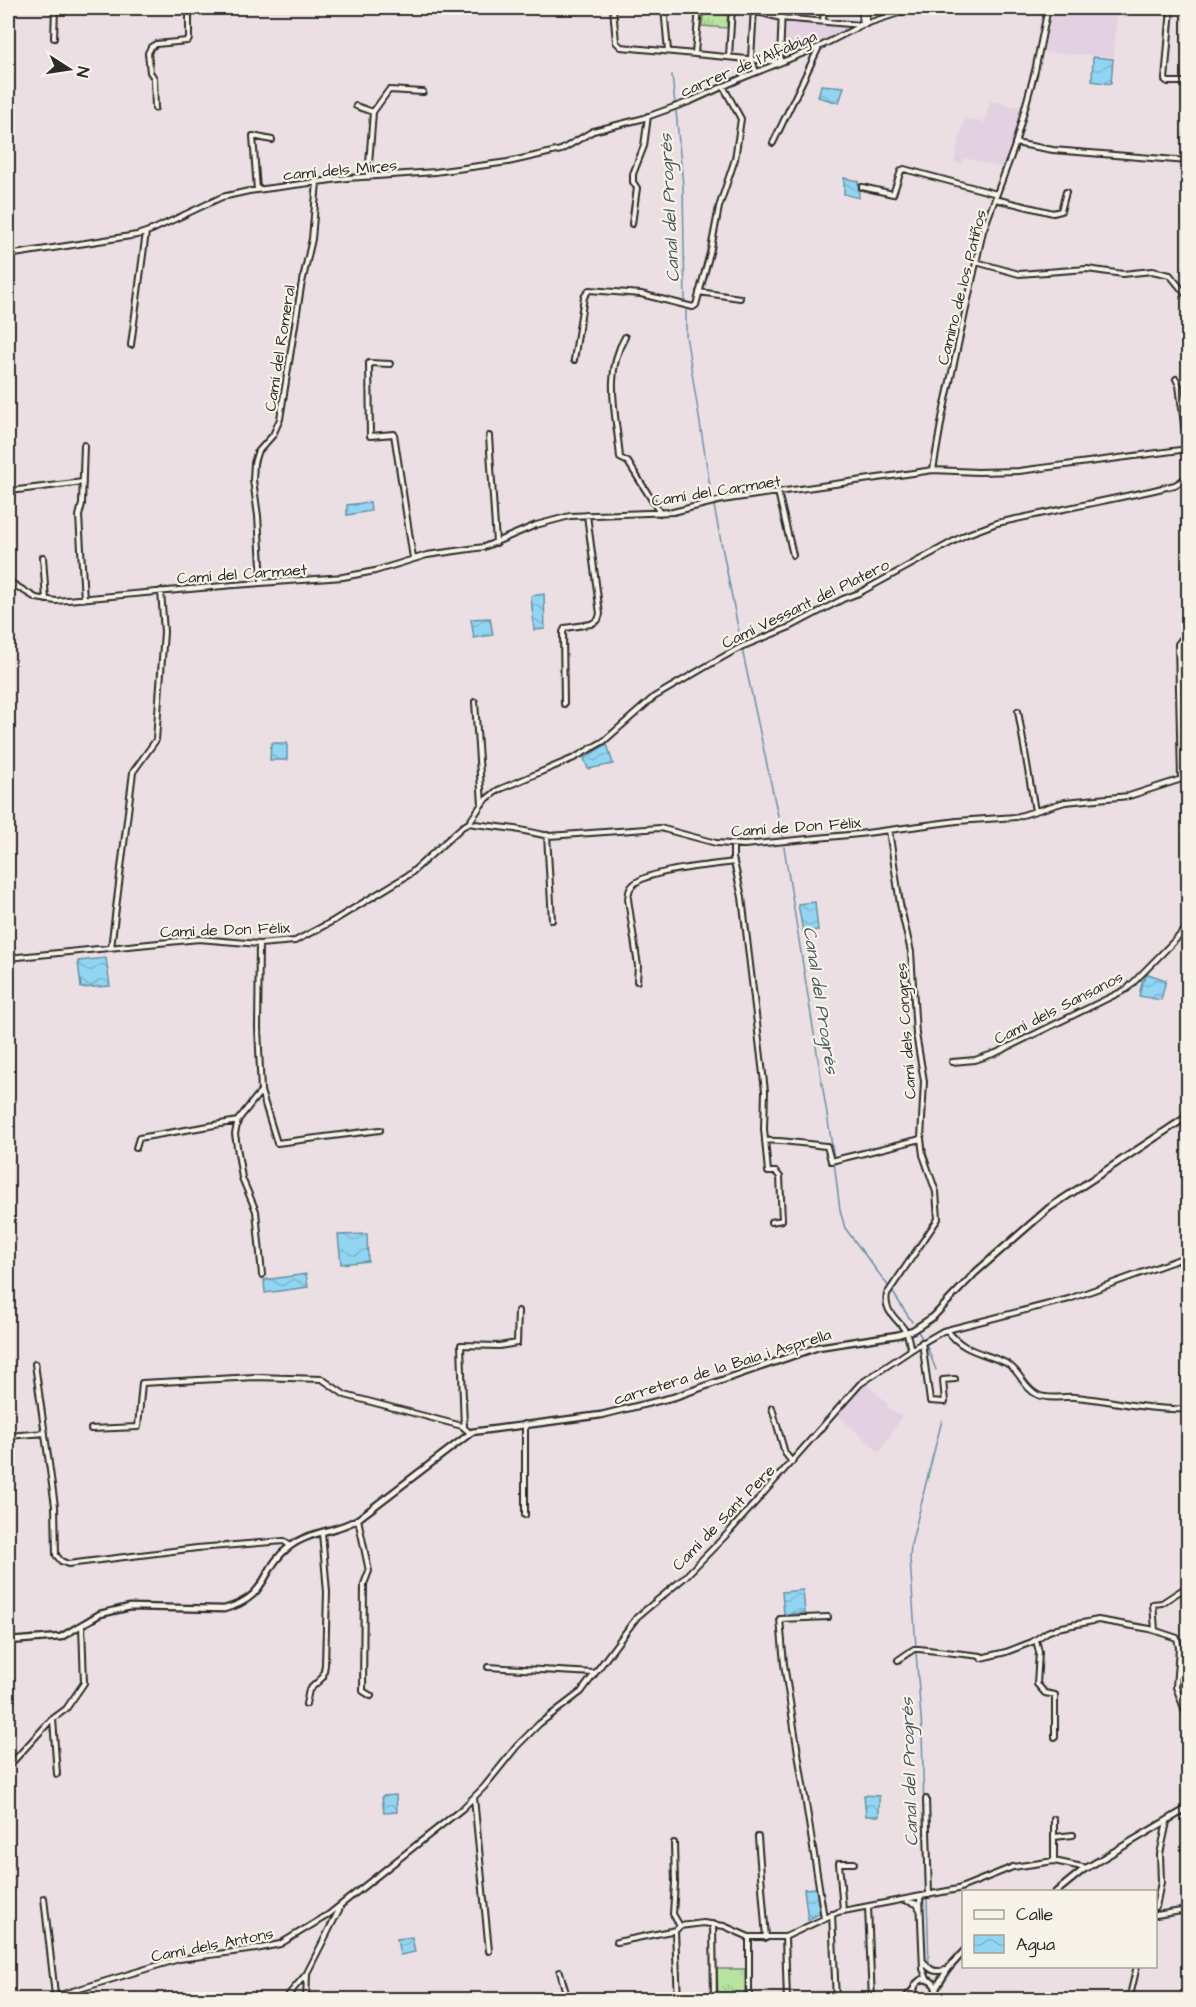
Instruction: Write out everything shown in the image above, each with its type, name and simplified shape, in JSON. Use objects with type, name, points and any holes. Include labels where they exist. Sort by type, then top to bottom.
[{"type":"main road","name":"carretera de la Baia i Asprella","points":[[8,1641],[62,1636],[100,1614],[130,1607],[224,1609],[245,1602],[255,1593],[282,1553],[290,1546],[311,1536],[342,1528],[358,1519],[470,1433],[601,1415],[660,1402],[818,1347],[907,1333],[922,1326],[933,1317],[976,1272],[1049,1208],[1188,1116]]},
{"type":"main road","points":[[1059,1890],[1087,1868],[1188,1808]]},
{"type":"main road","points":[[904,2000],[917,1982],[940,1976],[962,1952]]},
{"type":"main road","points":[[933,2000],[936,1996],[936,1988],[946,1969]]},
{"type":"main road","points":[[928,1980],[936,1988]]},
{"type":"main road","points":[[914,1989],[916,1999]]},
{"type":"street","points":[[54,38],[55,8]]},
{"type":"street","points":[[155,108],[154,78],[150,72],[148,53],[156,44],[189,39],[189,8]]},
{"type":"street","points":[[613,8],[618,45],[780,62],[782,8]]},
{"type":"street","points":[[664,8],[668,51]]},
{"type":"street","points":[[695,53],[699,8]]},
{"type":"street","points":[[729,56],[732,8]]},
{"type":"street","points":[[741,8],[754,9],[781,18],[864,25],[864,8]]},
{"type":"street","points":[[823,21],[824,8]]},
{"type":"street","name":"carrer de l'Alfàbiga","points":[[676,107],[864,25],[914,8]]},
{"type":"street","name":"Camino de los Patiños","points":[[933,470],[942,418],[983,231],[1015,143],[1035,71],[1048,8]]},
{"type":"street","points":[[1171,8],[1165,80],[1188,82]]},
{"type":"street","points":[[754,9],[751,58],[756,72]]},
{"type":"street","points":[[773,142],[819,46]]},
{"type":"street","points":[[574,360],[584,297],[589,290],[641,294],[693,307],[696,305],[719,207],[735,159],[741,119],[723,86]]},
{"type":"street","points":[[368,177],[373,112],[389,90],[423,92]]},
{"type":"street","points":[[356,106],[373,112]]},
{"type":"street","name":"camí dels Mires","points":[[8,255],[126,238],[146,232],[222,197],[257,190],[316,182],[435,172],[543,155],[561,150],[593,131],[676,107]]},
{"type":"street","points":[[632,224],[637,188],[633,182],[633,174],[644,146],[648,116]]},
{"type":"street","points":[[257,190],[253,136],[272,140]]},
{"type":"street","points":[[1015,143],[1077,152],[1188,161]]},
{"type":"street","points":[[862,187],[893,194],[901,171],[904,169],[1053,213],[1060,211],[1066,192]]},
{"type":"street","name":"Camí del Romeral","points":[[262,582],[260,535],[253,480],[254,463],[257,453],[273,435],[280,419],[301,286],[312,239],[316,182]]},
{"type":"street","points":[[130,345],[146,232]]},
{"type":"street","points":[[8,255],[8,268]]},
{"type":"street","points":[[976,262],[1019,274],[1087,269],[1123,274],[1152,271],[1170,275],[1186,296]]},
{"type":"street","points":[[699,292],[740,298]]},
{"type":"street","points":[[625,337],[617,351],[612,393],[620,458],[628,462],[660,513]]},
{"type":"street","points":[[390,364],[369,363],[370,436],[394,434],[413,558]]},
{"type":"street","points":[[1176,379],[1179,385],[1188,449]]},
{"type":"street","points":[[489,436],[496,543]]},
{"type":"street","points":[[84,445],[82,504],[79,516],[84,599]]},
{"type":"street","name":"Camí del Carmaet","points":[[8,581],[36,598],[46,600],[84,599],[262,582],[343,577],[375,571],[413,558],[496,543],[536,525],[570,516],[673,512],[722,500],[933,470],[1019,471],[1188,449]]},
{"type":"street","name":"Camí Vessant del Platero","points":[[469,823],[482,804],[498,790],[574,758],[604,741],[654,698],[707,666],[741,647],[790,627],[843,598],[880,582],[964,535],[997,522],[1175,485],[1188,477]]},
{"type":"street","points":[[18,490],[83,482]]},
{"type":"street","points":[[778,492],[793,555]]},
{"type":"street","points":[[564,704],[563,632],[565,628],[591,624],[598,620],[600,615],[587,515]]},
{"type":"street","points":[[43,557],[46,600]]},
{"type":"street","points":[[111,948],[133,772],[156,740],[164,632],[161,591]]},
{"type":"street","points":[[1181,778],[1178,644],[1182,639]]},
{"type":"street","points":[[475,702],[482,804]]},
{"type":"street","points":[[1018,711],[1035,811]]},
{"type":"street","name":"Camí de Don Fèlix","points":[[8,958],[199,939],[259,944],[295,941],[333,921],[410,874],[469,823],[547,835],[579,835],[660,828],[716,843],[744,845],[957,821],[1016,817],[1065,802],[1129,796],[1188,777]]},
{"type":"street","name":"Camí dels Congres","points":[[889,830],[900,904],[911,952],[915,1034],[924,1081],[921,1139],[923,1155],[936,1192],[938,1219],[887,1294],[885,1302],[891,1314],[907,1333],[911,1350]]},
{"type":"street","points":[[547,835],[552,920]]},
{"type":"street","points":[[733,844],[734,862],[742,897],[765,1091],[765,1141],[768,1172],[776,1172],[780,1177],[782,1220],[771,1222]]},
{"type":"street","points":[[638,981],[638,966],[628,899],[629,890],[633,884],[674,871],[734,862]]},
{"type":"street","name":"Camí dels Sansanos","points":[[952,1062],[975,1060],[996,1053],[1127,988],[1188,927]]},
{"type":"street","points":[[259,944],[258,1028],[261,1091],[277,1143],[380,1130]]},
{"type":"street","points":[[261,1091],[238,1121],[236,1146],[242,1178],[256,1211],[262,1275]]},
{"type":"street","points":[[136,1148],[139,1138],[238,1121]]},
{"type":"street","points":[[765,1141],[771,1139],[827,1146],[831,1161],[921,1139]]},
{"type":"street","name":"Camí de Sant Pere","points":[[342,1905],[474,1798],[539,1724],[581,1692],[637,1617],[684,1578],[730,1531],[845,1398],[860,1384],[922,1342],[947,1330],[1069,1299],[1188,1256]]},
{"type":"street","points":[[464,1428],[461,1345],[499,1346],[517,1343],[518,1311]]},
{"type":"street","points":[[947,1330],[952,1338],[969,1350],[1008,1364],[1024,1384],[1039,1395],[1075,1397],[1161,1410],[1188,1408]]},
{"type":"street","points":[[922,1342],[930,1401],[945,1402],[943,1380],[955,1379]]},
{"type":"street","points":[[35,1364],[55,1506],[56,1555],[61,1561],[69,1564],[197,1548],[284,1541],[290,1546]]},
{"type":"street","points":[[91,1429],[138,1428],[142,1383],[255,1377],[322,1379],[345,1395],[442,1420],[464,1428],[470,1433]]},
{"type":"street","points":[[772,1408],[785,1453],[792,1462]]},
{"type":"street","points":[[525,1424],[525,1515]]},
{"type":"street","points":[[8,1437],[45,1433]]},
{"type":"street","points":[[358,1519],[369,1571],[364,1584],[363,1691],[371,1696]]},
{"type":"street","points":[[306,1704],[309,1690],[322,1677],[325,1665],[327,1592],[322,1533]]},
{"type":"street","points":[[1155,1630],[1153,1604],[1162,1603],[1188,1586]]},
{"type":"street","points":[[824,1918],[787,1685],[780,1619],[828,1617]]},
{"type":"street","points":[[898,1660],[914,1649],[981,1657],[1006,1652],[1058,1628],[1098,1620],[1155,1630],[1177,1638],[1179,1648],[1176,1687],[1188,1719]]},
{"type":"street","points":[[8,1767],[53,1719],[66,1709],[84,1683],[82,1625]]},
{"type":"street","points":[[1036,1640],[1039,1652],[1037,1684],[1045,1693],[1055,1695],[1055,1737]]},
{"type":"street","points":[[488,1667],[595,1674]]},
{"type":"street","points":[[53,1719],[57,1773]]},
{"type":"street","points":[[474,1798],[489,1951]]},
{"type":"street","points":[[927,1799],[929,1895]]},
{"type":"street","points":[[1054,1819],[1054,1861]]},
{"type":"street","points":[[1157,1899],[1161,1882],[1160,1854],[1167,1822]]},
{"type":"street","points":[[1054,1838],[1073,1835]]},
{"type":"street","points":[[758,1837],[766,1938]]},
{"type":"street","points":[[674,1843],[673,1914],[677,1929],[678,2000]]},
{"type":"street","points":[[617,1942],[677,1929],[691,1923],[713,1924],[749,1937],[785,1937],[843,1910],[958,1889],[1013,1867],[1054,1861],[1087,1868]]},
{"type":"street","points":[[843,1910],[839,1863],[854,1863]]},
{"type":"street","points":[[919,1897],[922,1913],[923,1969],[928,1980]]},
{"type":"street","points":[[44,1898],[59,1996]]},
{"type":"street","points":[[904,1900],[917,1904],[922,1913]]},
{"type":"street","points":[[284,2000],[307,1973],[342,1905]]},
{"type":"street","name":"Camí dels Antons","points":[[43,2000],[179,1959],[280,1944],[342,1905]]},
{"type":"street","points":[[868,1907],[872,2000]]},
{"type":"street","points":[[1157,1916],[1188,1910]]},
{"type":"street","points":[[832,1914],[836,2000]]},
{"type":"street","points":[[713,1924],[714,2000]]},
{"type":"street","points":[[749,1937],[749,2000]]},
{"type":"street","points":[[785,1937],[787,2000]]},
{"type":"street","points":[[923,1961],[928,1968],[934,1971],[946,1969]]},
{"type":"street","points":[[1129,2000],[1137,1968]]},
{"type":"street","points":[[917,1982],[923,1969]]},
{"type":"street","points":[[560,1972],[568,2000]]},
{"type":"street","points":[[306,2000],[307,1973]]},
{"type":"shaded area","points":[[1052,8],[1117,8],[1114,57],[1043,52]]},
{"type":"shaded area","points":[[787,22],[853,27],[790,56],[785,55]]},
{"type":"shaded area","points":[[990,101],[1022,107],[1004,168],[964,158],[961,164],[954,162],[965,118],[984,123]]},
{"type":"shaded area","points":[[867,1384],[888,1404],[886,1407],[902,1416],[880,1453],[837,1415],[852,1396]]},
{"type":"green space","points":[[704,8],[728,10],[727,28],[702,26]]},
{"type":"green space","points":[[717,1969],[745,1969],[745,1999],[718,1999]]},
{"type":"water","points":[[1093,57],[1113,59],[1111,84],[1092,81]]},
{"type":"water","points":[[821,85],[844,87],[839,103],[818,97]]},
{"type":"water","points":[[844,178],[858,181],[859,198],[844,194]]},
{"type":"water","points":[[370,502],[371,511],[347,515],[347,505]]},
{"type":"water","points":[[544,594],[545,629],[534,630],[531,596]]},
{"type":"water","points":[[490,618],[493,635],[474,638],[471,619]]},
{"type":"water","points":[[271,743],[287,743],[287,760],[270,760]]},
{"type":"water","points":[[607,744],[613,764],[588,769],[584,758]]},
{"type":"water","points":[[815,902],[818,930],[803,932],[798,904]]},
{"type":"water","points":[[106,958],[110,986],[81,988],[78,961]]},
{"type":"water","points":[[1148,974],[1166,980],[1161,1000],[1139,996],[1142,982]]},
{"type":"water","points":[[367,1234],[368,1261],[341,1264],[338,1235]]},
{"type":"water","points":[[306,1274],[308,1287],[265,1293],[264,1280]]},
{"type":"water","points":[[803,1590],[805,1613],[784,1614],[782,1592]]},
{"type":"water","points":[[396,1795],[397,1812],[384,1813],[382,1796]]},
{"type":"water","points":[[864,1795],[879,1796],[879,1816],[866,1816]]},
{"type":"water","points":[[816,1888],[820,1913],[808,1920],[804,1889]]},
{"type":"water","points":[[412,1937],[415,1952],[400,1955],[397,1939]]},
{"type":"waterway","name":"Canal del Progrés","points":[[672,75],[675,105]]},
{"type":"waterway","name":"Canal del Progrés","points":[[676,111],[683,186],[685,304]]},
{"type":"waterway","name":"Canal del Progrés","points":[[686,309],[686,335],[712,499]]},
{"type":"waterway","name":"Canal del Progrés","points":[[714,506],[741,643]]},
{"type":"waterway","name":"Canal del Progrés","points":[[742,649],[783,839]]},
{"type":"waterway","name":"Canal del Progrés","points":[[784,847],[834,1158]]},
{"type":"waterway","name":"Canal del Progrés","points":[[834,1162],[840,1210],[845,1228],[889,1287]]},
{"type":"waterway","name":"Canal del Progrés","points":[[892,1291],[912,1322]]},
{"type":"waterway","name":"Canal del Progrés","points":[[917,1330],[922,1338]]},
{"type":"waterway","name":"Canal del Progrés","points":[[926,1344],[936,1370]]},
{"type":"waterway","name":"Canal del Progrés","points":[[923,1495],[942,1420]]},
{"type":"waterway","name":"Canal del Progrés","points":[[916,1647],[910,1559],[911,1545],[923,1497]]},
{"type":"waterway","name":"Canal del Progrés","points":[[916,1652],[922,1731],[926,1893]]},
{"type":"waterway","points":[[927,1899],[929,1965]]}]
